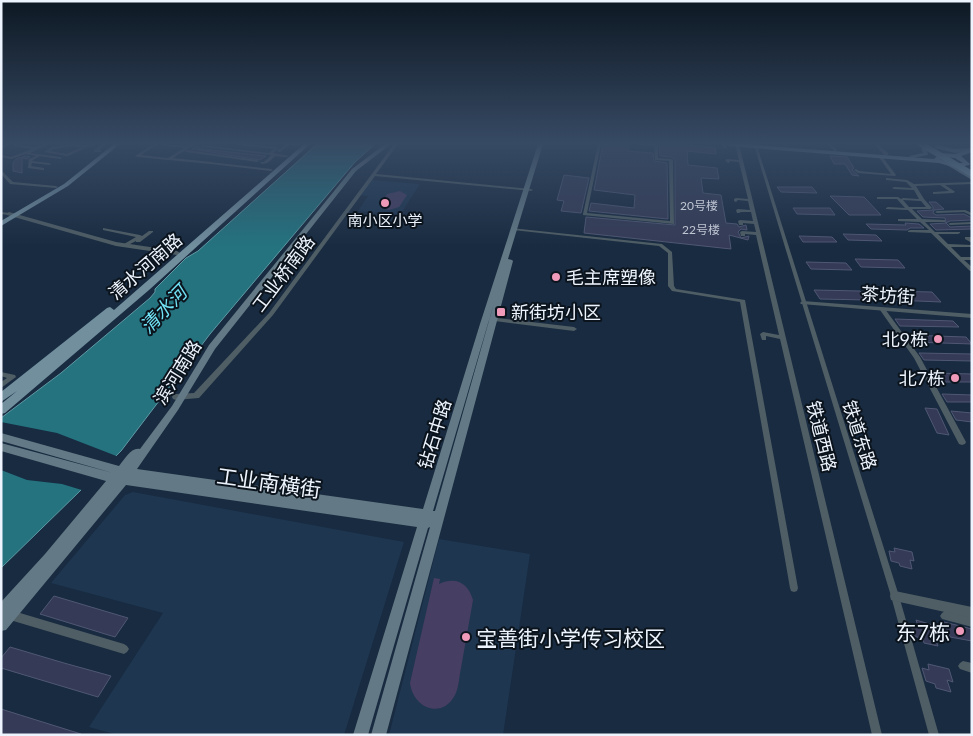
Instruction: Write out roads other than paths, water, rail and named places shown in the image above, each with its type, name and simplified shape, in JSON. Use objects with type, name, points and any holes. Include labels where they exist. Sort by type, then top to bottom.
[{"type":"main road","points":[[1,224],[67,178]]},
{"type":"main road","points":[[1,219],[13,215],[74,178]]},
{"type":"main road","name":"清水河南路","points":[[1,398],[126,297],[261,178]]},
{"type":"main road","name":"清水河南路","points":[[1,410],[146,288],[266,178]]},
{"type":"main road","name":"滨河南路","points":[[3,616],[122,476],[212,347],[347,178]]},
{"type":"main road","name":"钻石中路","points":[[360,735],[424,518],[489,319],[531,178]]},
{"type":"main road","name":"钻石中路","points":[[528,189],[532,178]]},
{"type":"main road","name":"钻石中路","points":[[378,735],[437,520],[489,319]]},
{"type":"main road","name":"工业南横街","points":[[1,437],[106,466],[122,476]]},
{"type":"main road","name":"工业南横街","points":[[1,447],[97,474],[437,520]]},
{"type":"street","points":[[8,178],[12,182],[56,187]]},
{"type":"street","name":"工业桥南路","points":[[178,397],[196,396],[271,314],[372,178]]},
{"type":"street","points":[[411,178],[528,189]]},
{"type":"street","points":[[592,178],[585,214],[672,223],[671,178]]},
{"type":"street","name":"铁道西路","points":[[744,178],[877,735]]},
{"type":"street","name":"铁道东路","points":[[767,178],[803,303],[895,596],[934,735]]},
{"type":"street","points":[[887,180],[907,181],[916,186]]},
{"type":"street","points":[[888,208],[930,208],[922,200],[913,180],[908,180]]},
{"type":"street","points":[[894,188],[972,184]]},
{"type":"street","points":[[924,186],[942,185],[953,192],[934,193]]},
{"type":"street","points":[[878,198],[898,198],[972,270]]},
{"type":"street","points":[[736,201],[736,199],[749,200]]},
{"type":"street","points":[[903,199],[922,200]]},
{"type":"street","points":[[739,212],[738,210],[752,211]]},
{"type":"street","points":[[937,212],[965,211],[972,216]]},
{"type":"street","points":[[1,212],[61,230],[128,245],[177,252]]},
{"type":"street","points":[[900,220],[943,221]]},
{"type":"street","points":[[741,224],[740,221],[755,223]]},
{"type":"street","points":[[950,224],[972,223]]},
{"type":"street","points":[[105,229],[140,236],[128,245]]},
{"type":"street","points":[[516,229],[660,245],[670,252],[671,286],[674,290],[743,301],[794,588]]},
{"type":"street","points":[[910,231],[958,233]]},
{"type":"street","points":[[128,245],[151,232]]},
{"type":"street","points":[[743,235],[742,232],[757,234]]},
{"type":"street","points":[[971,244],[967,238],[972,238]]},
{"type":"street","points":[[946,245],[971,244]]},
{"type":"street","points":[[960,258],[972,259]]},
{"type":"street","name":"茶坊街","points":[[803,303],[972,316]]},
{"type":"street","points":[[882,310],[917,357],[962,442]]},
{"type":"street","points":[[489,319],[574,330]]},
{"type":"street","points":[[764,339],[763,334],[782,337]]},
{"type":"street","points":[[1,374],[13,377],[1,386]]},
{"type":"street","points":[[895,596],[972,613]]},
{"type":"street","points":[[3,616],[124,649]]},
{"type":"street","points":[[945,616],[972,622]]},
{"type":"water","name":"清水河","points":[[279,178],[341,178],[210,334],[121,451],[1,568],[1,418],[61,373],[150,298],[155,289],[186,258],[198,251]]},
{"type":"place","name":"南小区小学","points":[[385,203]]},
{"type":"place","name":"毛主席塑像","points":[[556,277]]},
{"type":"place","name":"新街坊小区","points":[[501,312]]},
{"type":"place","name":"北9栋","points":[[938,339]]},
{"type":"place","name":"北7栋","points":[[955,378]]},
{"type":"place","name":"东7栋","points":[[960,631]]},
{"type":"place","name":"宝善街小学传习校区","points":[[466,637]]}]
